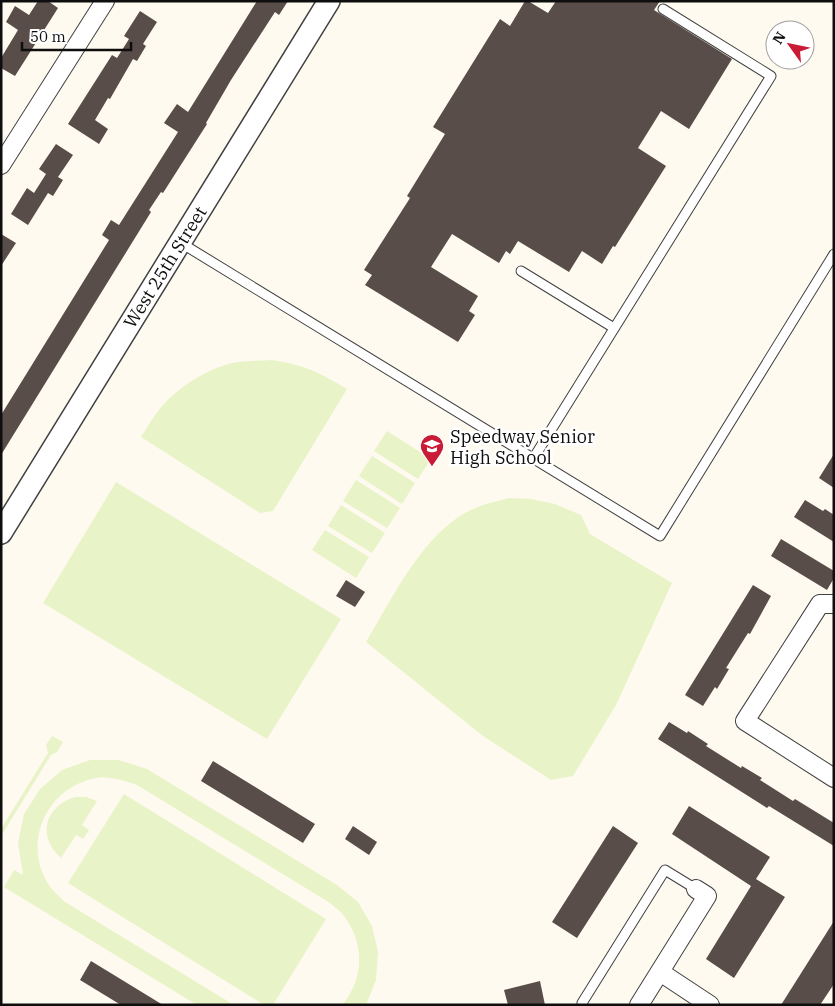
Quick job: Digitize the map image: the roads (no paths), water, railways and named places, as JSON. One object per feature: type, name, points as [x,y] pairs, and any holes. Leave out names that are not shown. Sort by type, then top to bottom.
[{"type":"street","points":[[1,164],[105,1]]},
{"type":"street","name":"West 25th Street","points":[[1,533],[7,511],[180,243],[329,1]]},
{"type":"street","points":[[834,604],[820,604],[745,721],[834,778]]},
{"type":"street","points":[[639,1005],[707,896],[696,889]]},
{"type":"street","points":[[660,972],[710,1005]]},
{"type":"lane","points":[[533,458],[771,76],[663,9]]},
{"type":"lane","points":[[180,243],[660,536],[834,254]]},
{"type":"lane","points":[[522,271],[614,328]]},
{"type":"lane","points":[[582,1005],[665,870],[696,889]]},
{"type":"place","name":"Speedway Senior High School","points":[[432,467]]}]
